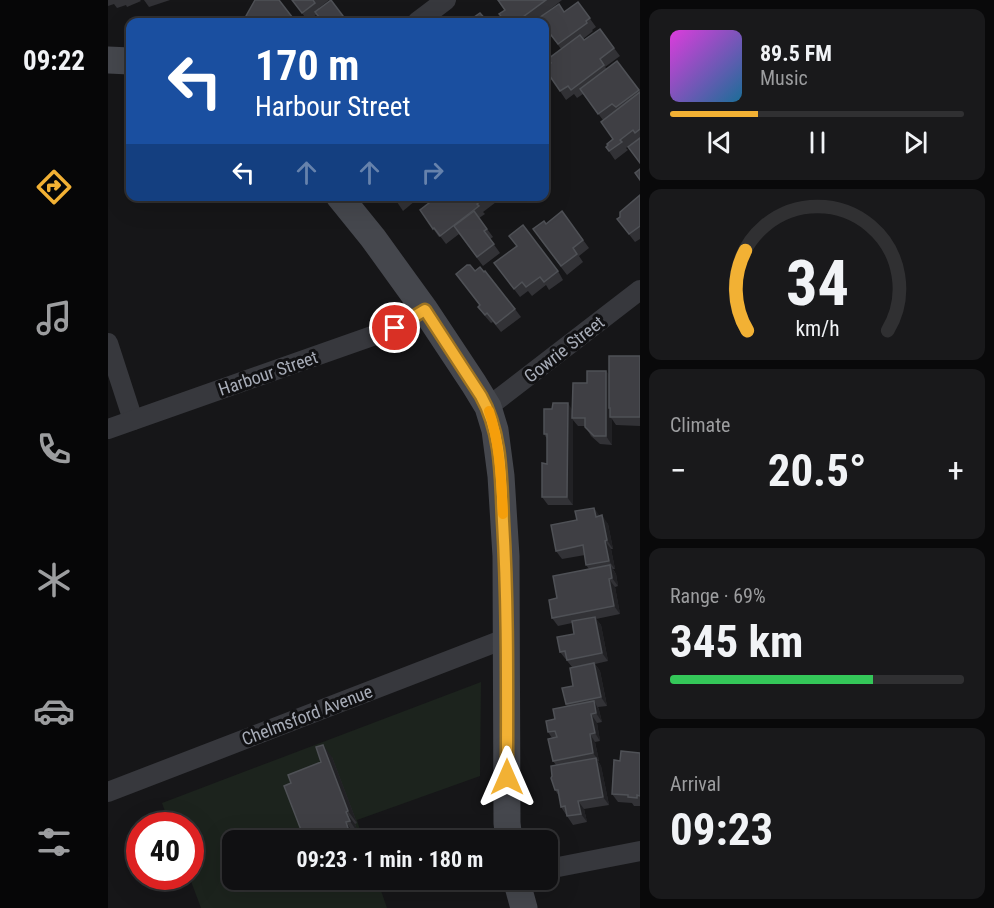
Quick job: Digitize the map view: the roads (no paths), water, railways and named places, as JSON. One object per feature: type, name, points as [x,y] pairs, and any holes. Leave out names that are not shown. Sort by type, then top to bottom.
[{"type":"street","points":[[422,18],[446,0]]},
{"type":"street","points":[[108,60],[126,61]]},
{"type":"street","points":[[343,201],[425,310],[488,407],[495,430],[501,476],[506,556],[508,830]]},
{"type":"street","name":"Gowrie Street","points":[[488,407],[640,290]]},
{"type":"street","name":"Harbour Street","points":[[108,429],[395,328],[425,310]]},
{"type":"street","points":[[108,343],[134,420]]},
{"type":"street","name":"Chelmsford Avenue","points":[[108,792],[507,638]]},
{"type":"street","points":[[558,867],[640,851]]},
{"type":"street","points":[[519,890],[524,908]]}]
